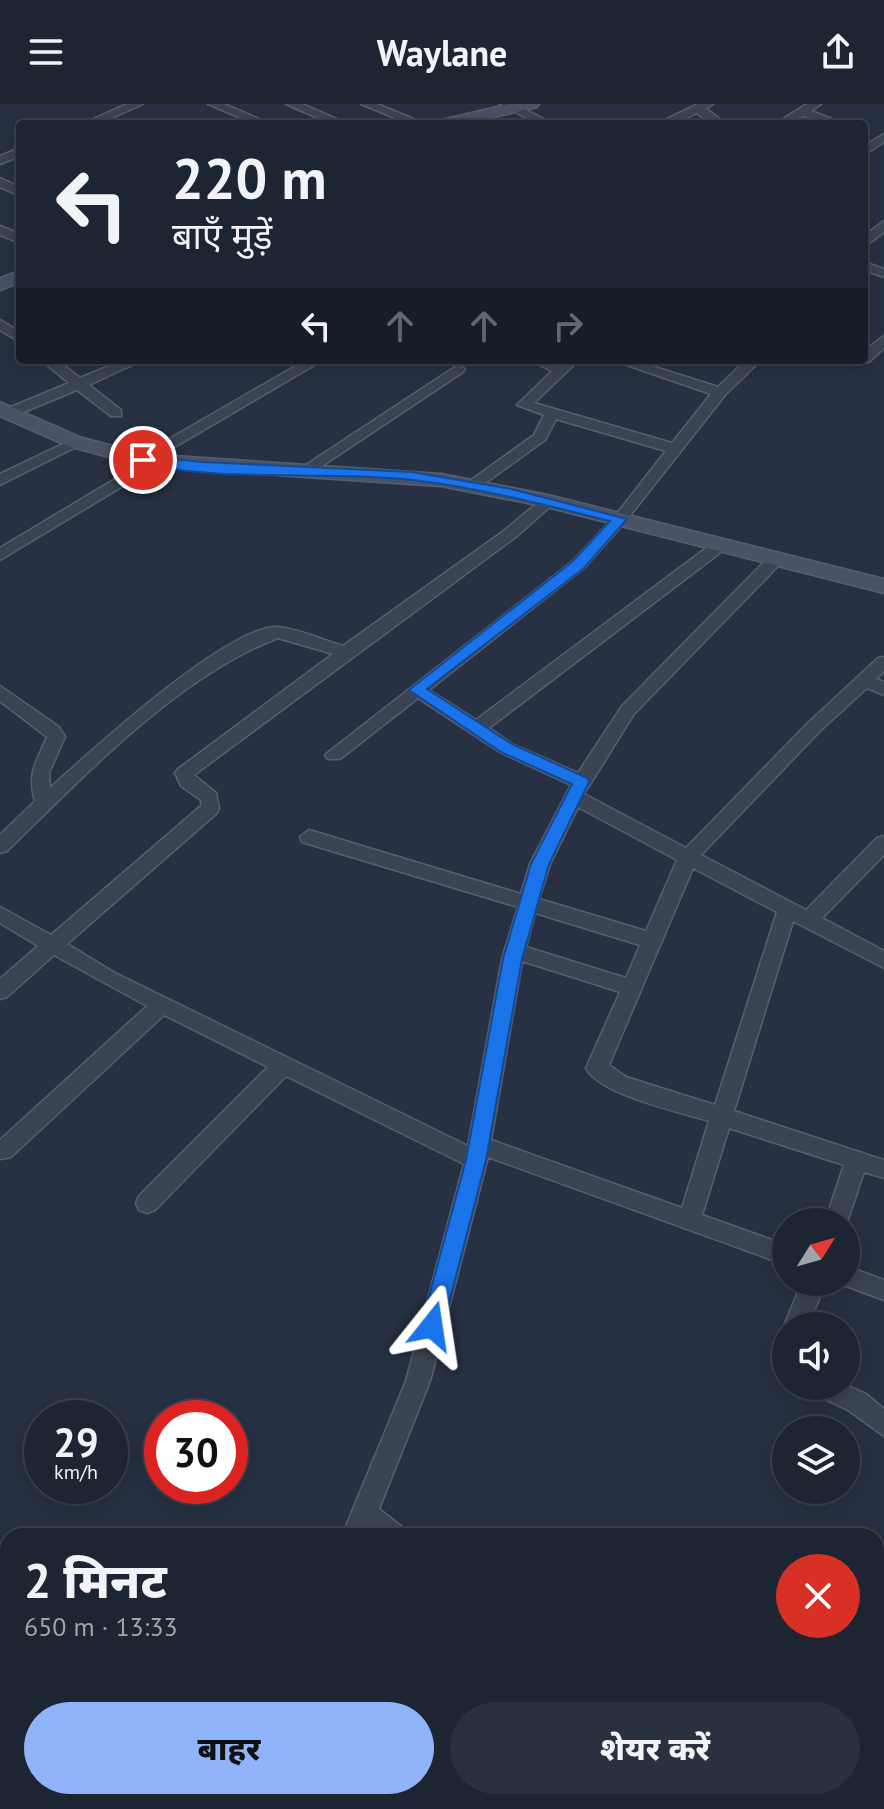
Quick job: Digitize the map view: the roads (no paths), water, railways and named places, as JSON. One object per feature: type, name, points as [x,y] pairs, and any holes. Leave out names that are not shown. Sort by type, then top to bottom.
[{"type":"street","points":[[214,104],[255,120]]},
{"type":"street","points":[[292,104],[332,120]]},
{"type":"street","points":[[367,104],[409,120]]},
{"type":"street","points":[[96,120],[128,105]]},
{"type":"street","points":[[459,120],[517,105],[541,120]]},
{"type":"street","points":[[671,120],[703,106]]},
{"type":"street","points":[[787,120],[807,107],[831,120]]},
{"type":"street","points":[[868,239],[884,225]]},
{"type":"street","points":[[868,355],[884,340]]},
{"type":"street","points":[[53,364],[116,413]]},
{"type":"street","points":[[5,410],[127,364]]},
{"type":"street","points":[[0,555],[309,364]]},
{"type":"street","points":[[632,364],[720,392]]},
{"type":"street","points":[[334,755],[579,564],[620,519],[720,392],[750,364]]},
{"type":"street","points":[[567,365],[524,405],[675,449]]},
{"type":"street","points":[[308,469],[458,369]]},
{"type":"street","points":[[5,410],[75,442],[148,461],[412,476],[472,486],[548,501],[884,586]]},
{"type":"street","points":[[472,486],[540,437],[552,413]]},
{"type":"street","points":[[0,480],[75,442]]},
{"type":"street","points":[[0,991],[210,808],[210,797],[187,782],[184,773],[511,533],[548,501]]},
{"type":"street","points":[[476,729],[719,546]]},
{"type":"street","points":[[359,1524],[418,1381],[478,1152],[515,951],[540,864],[577,789],[628,710],[775,560]]},
{"type":"street","points":[[0,846],[45,803],[189,680],[264,636],[277,632],[297,635],[346,652]]},
{"type":"street","points":[[884,662],[814,727],[688,857],[597,1068],[619,1083],[884,1169]]},
{"type":"street","points":[[865,680],[884,689]]},
{"type":"street","points":[[417,690],[506,748],[688,857],[882,956]]},
{"type":"street","points":[[0,692],[53,731],[56,737],[40,773],[39,783],[45,803]]},
{"type":"street","points":[[309,837],[653,941]]},
{"type":"street","points":[[808,920],[884,843]]},
{"type":"street","points":[[689,1220],[787,910]]},
{"type":"street","points":[[0,914],[162,1005],[478,1152],[772,1250]]},
{"type":"street","points":[[515,951],[633,988]]},
{"type":"street","points":[[3,1151],[162,1005]]},
{"type":"street","points":[[147,1203],[284,1064]]},
{"type":"street","points":[[841,1208],[857,1160]]},
{"type":"street","points":[[860,1281],[884,1290]]},
{"type":"street","points":[[853,1400],[884,1424]]}]
